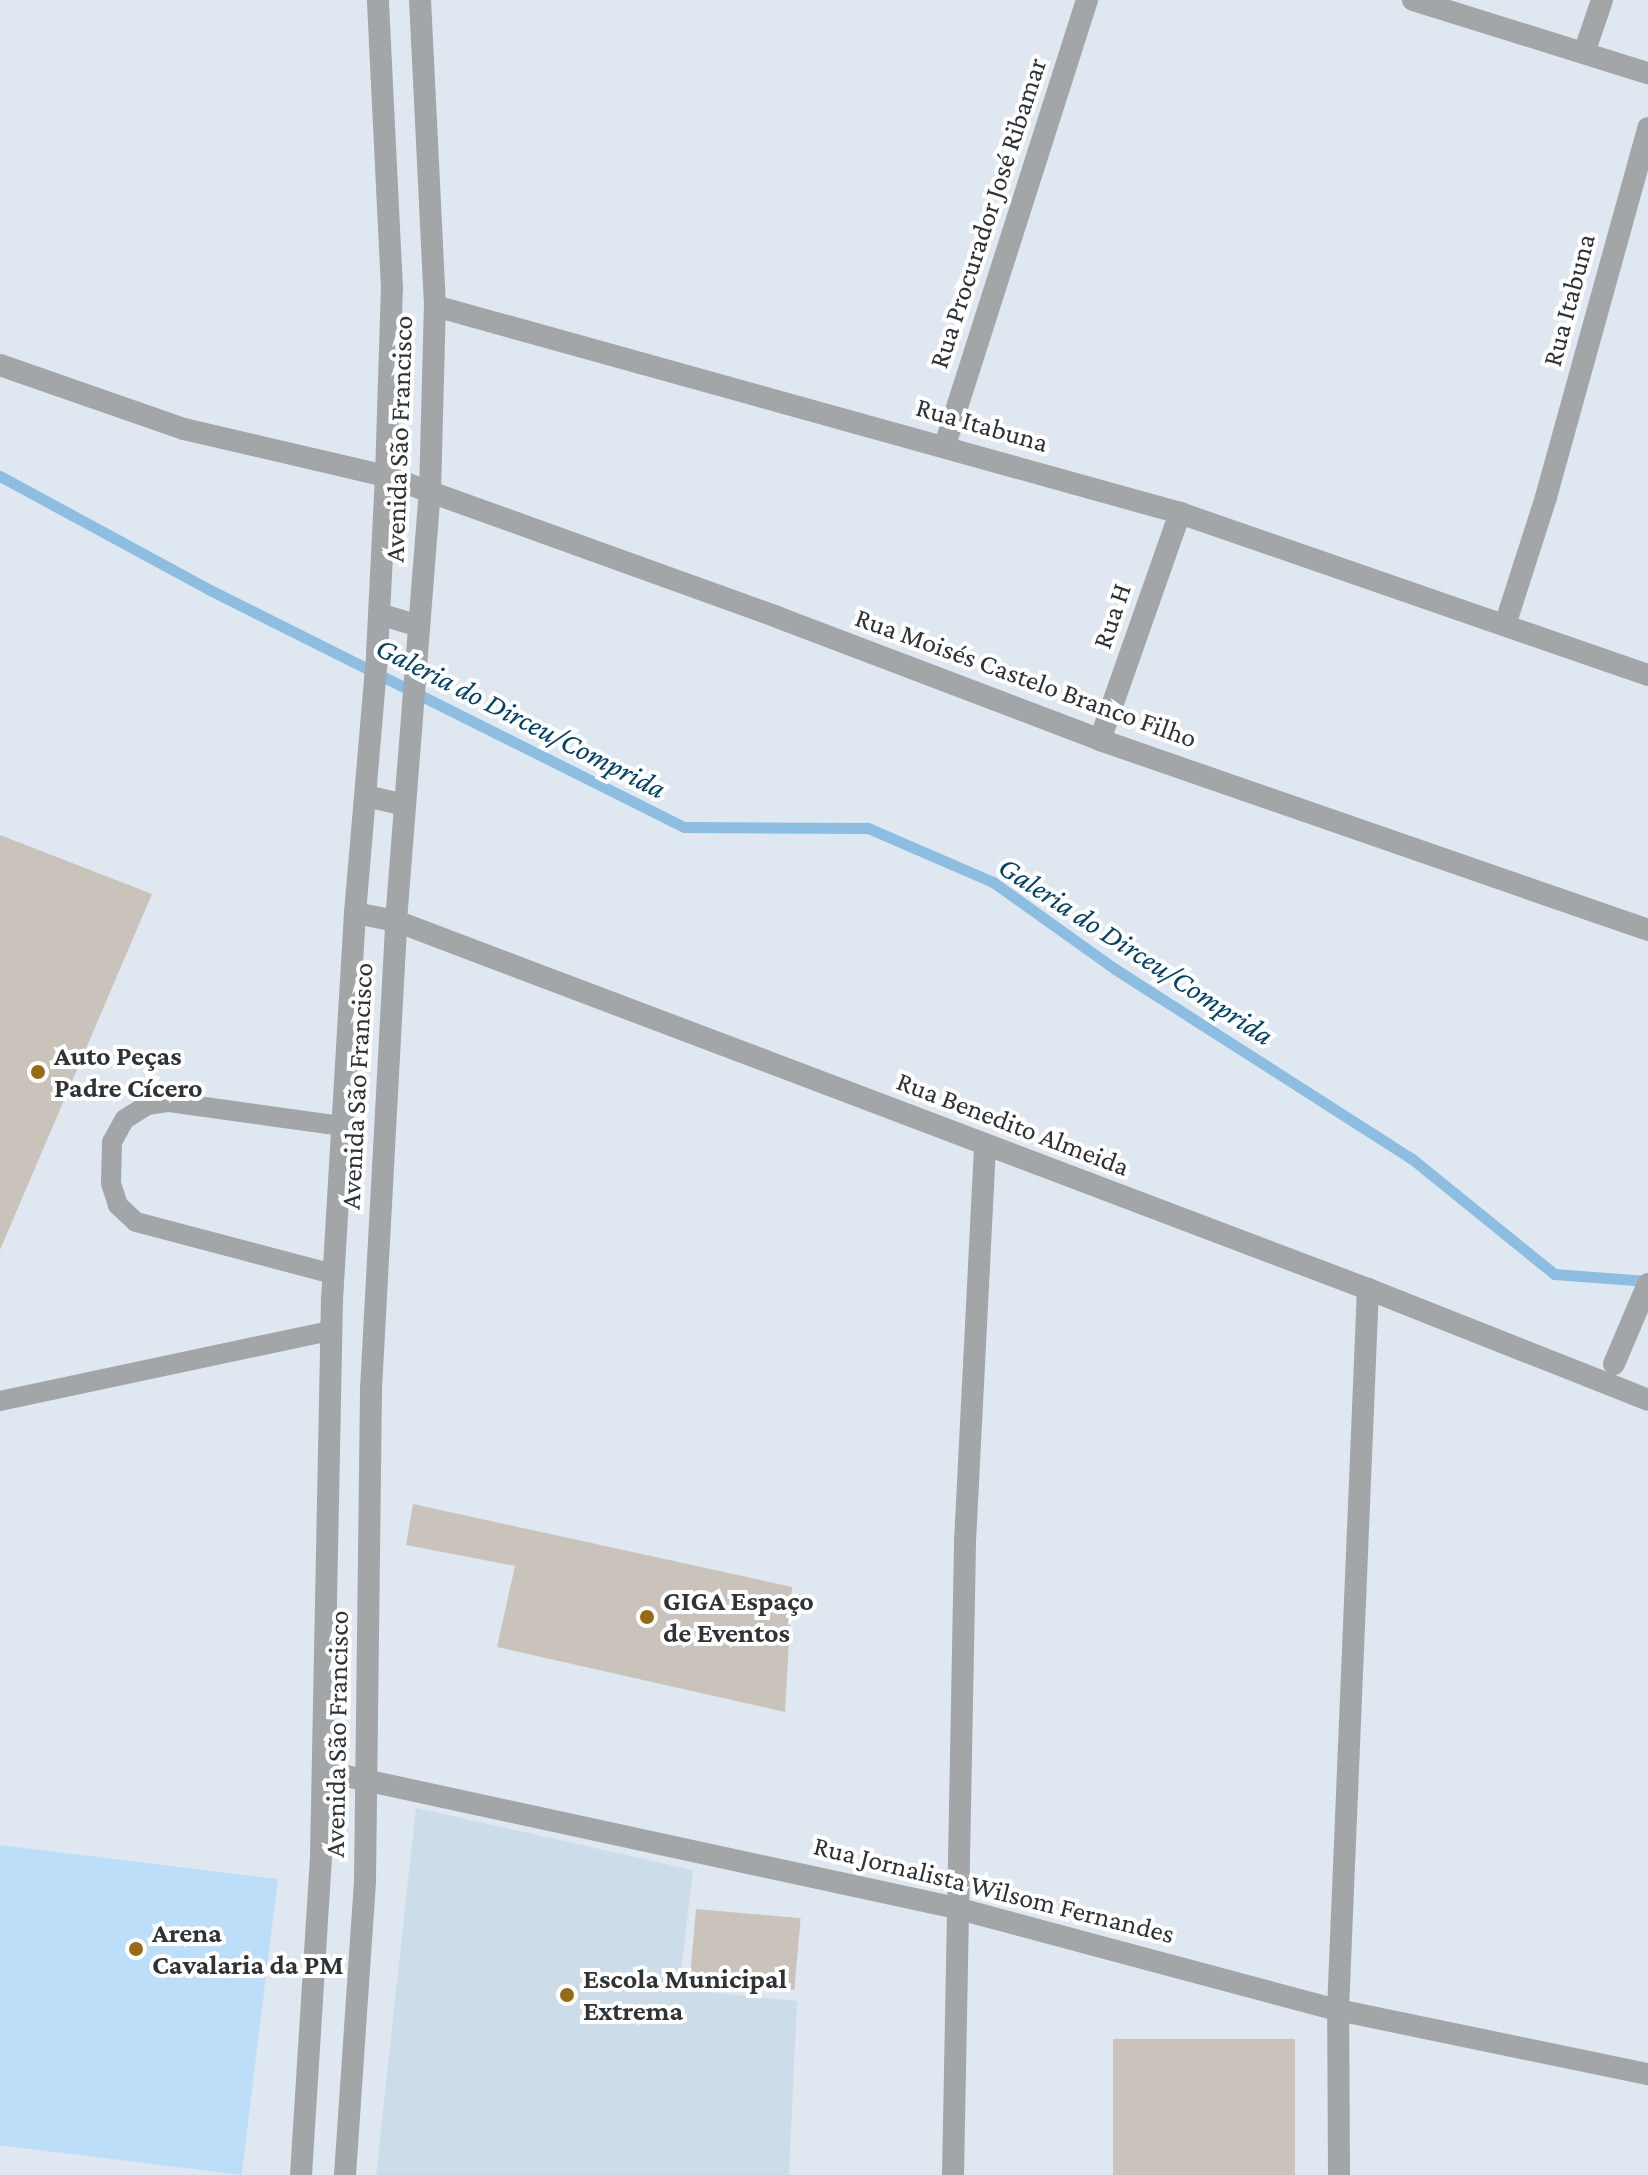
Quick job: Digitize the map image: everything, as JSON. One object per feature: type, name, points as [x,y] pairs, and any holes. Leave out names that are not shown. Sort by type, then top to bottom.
[{"type":"street","name":"Avenida São Francisco","points":[[301,2175],[312,2036],[323,1771],[330,1331],[355,913],[377,654],[386,476],[392,289],[378,0]]},
{"type":"street","name":"Avenida São Francisco","points":[[345,2175],[360,1999],[367,1780],[371,1389],[396,921],[430,493],[435,306],[420,0]]},
{"type":"street","name":"Rua Procurador José Ribamar","points":[[945,445],[1087,0]]},
{"type":"street","points":[[1413,0],[1648,73]]},
{"type":"street","points":[[1584,53],[1602,0]]},
{"type":"street","name":"Rua Itabuna","points":[[1505,625],[1546,497],[1648,128]]},
{"type":"street","name":"Rua Itabuna","points":[[435,306],[945,445],[1180,513],[1648,675]]},
{"type":"street","name":"Rua Moisés Castelo Branco Filho","points":[[0,365],[184,429],[386,476],[777,617],[1100,740],[1648,930]]},
{"type":"street","name":"Rua H","points":[[1100,740],[1180,513]]},
{"type":"street","points":[[379,614],[419,626]]},
{"type":"street","points":[[366,796],[405,805]]},
{"type":"street","name":"Rua Benedito Almeida","points":[[355,913],[396,921],[1368,1289],[1648,1400]]},
{"type":"street","points":[[953,2175],[965,1542],[985,1146]]},
{"type":"street","points":[[1339,2175],[1338,2010],[1368,1289]]},
{"type":"street","points":[[1614,1364],[1645,1291]]},
{"type":"street","name":"Rua Jornalista Wilsom Fernandes","points":[[323,1771],[956,1908],[1338,2010],[1648,2074]]},
{"type":"lane","points":[[333,1274],[136,1222],[118,1205],[112,1142],[125,1119],[147,1105],[169,1102],[342,1126]]},
{"type":"lane","points":[[0,1401],[330,1331]]},
{"type":"shaded area","name":"Escola Municipal Extrema","points":[[416,1808],[693,1870],[679,1989],[797,2001],[789,2175],[376,2175]]},
{"type":"shaded area","name":"Arena Cavalaria da PM","points":[[0,1845],[278,1879],[242,2175],[0,2145]]},
{"type":"building","name":"Auto Peças Padre Cícero","points":[[0,835],[152,894],[0,1250]]},
{"type":"building","name":"GIGA Espaço de Eventos","points":[[413,1504],[792,1587],[785,1712],[497,1647],[515,1566],[406,1545]]},
{"type":"building","points":[[696,1909],[801,1918],[794,1990],[690,1981]]},
{"type":"building","points":[[1113,2039],[1295,2039],[1295,2175],[1113,2175]]},
{"type":"waterway","name":"Galeria do Dirceu/Comprida","points":[[0,476],[210,590],[684,827],[868,828],[993,882],[1115,969],[1411,1158],[1554,1274],[1648,1281]]},
{"type":"place","name":"Auto Peças Padre Cícero","points":[[38,1072]]},
{"type":"place","name":"GIGA Espaço de Eventos","points":[[647,1617]]},
{"type":"place","name":"Arena Cavalaria da PM","points":[[136,1949]]},
{"type":"place","name":"Escola Municipal Extrema","points":[[567,1995]]}]
